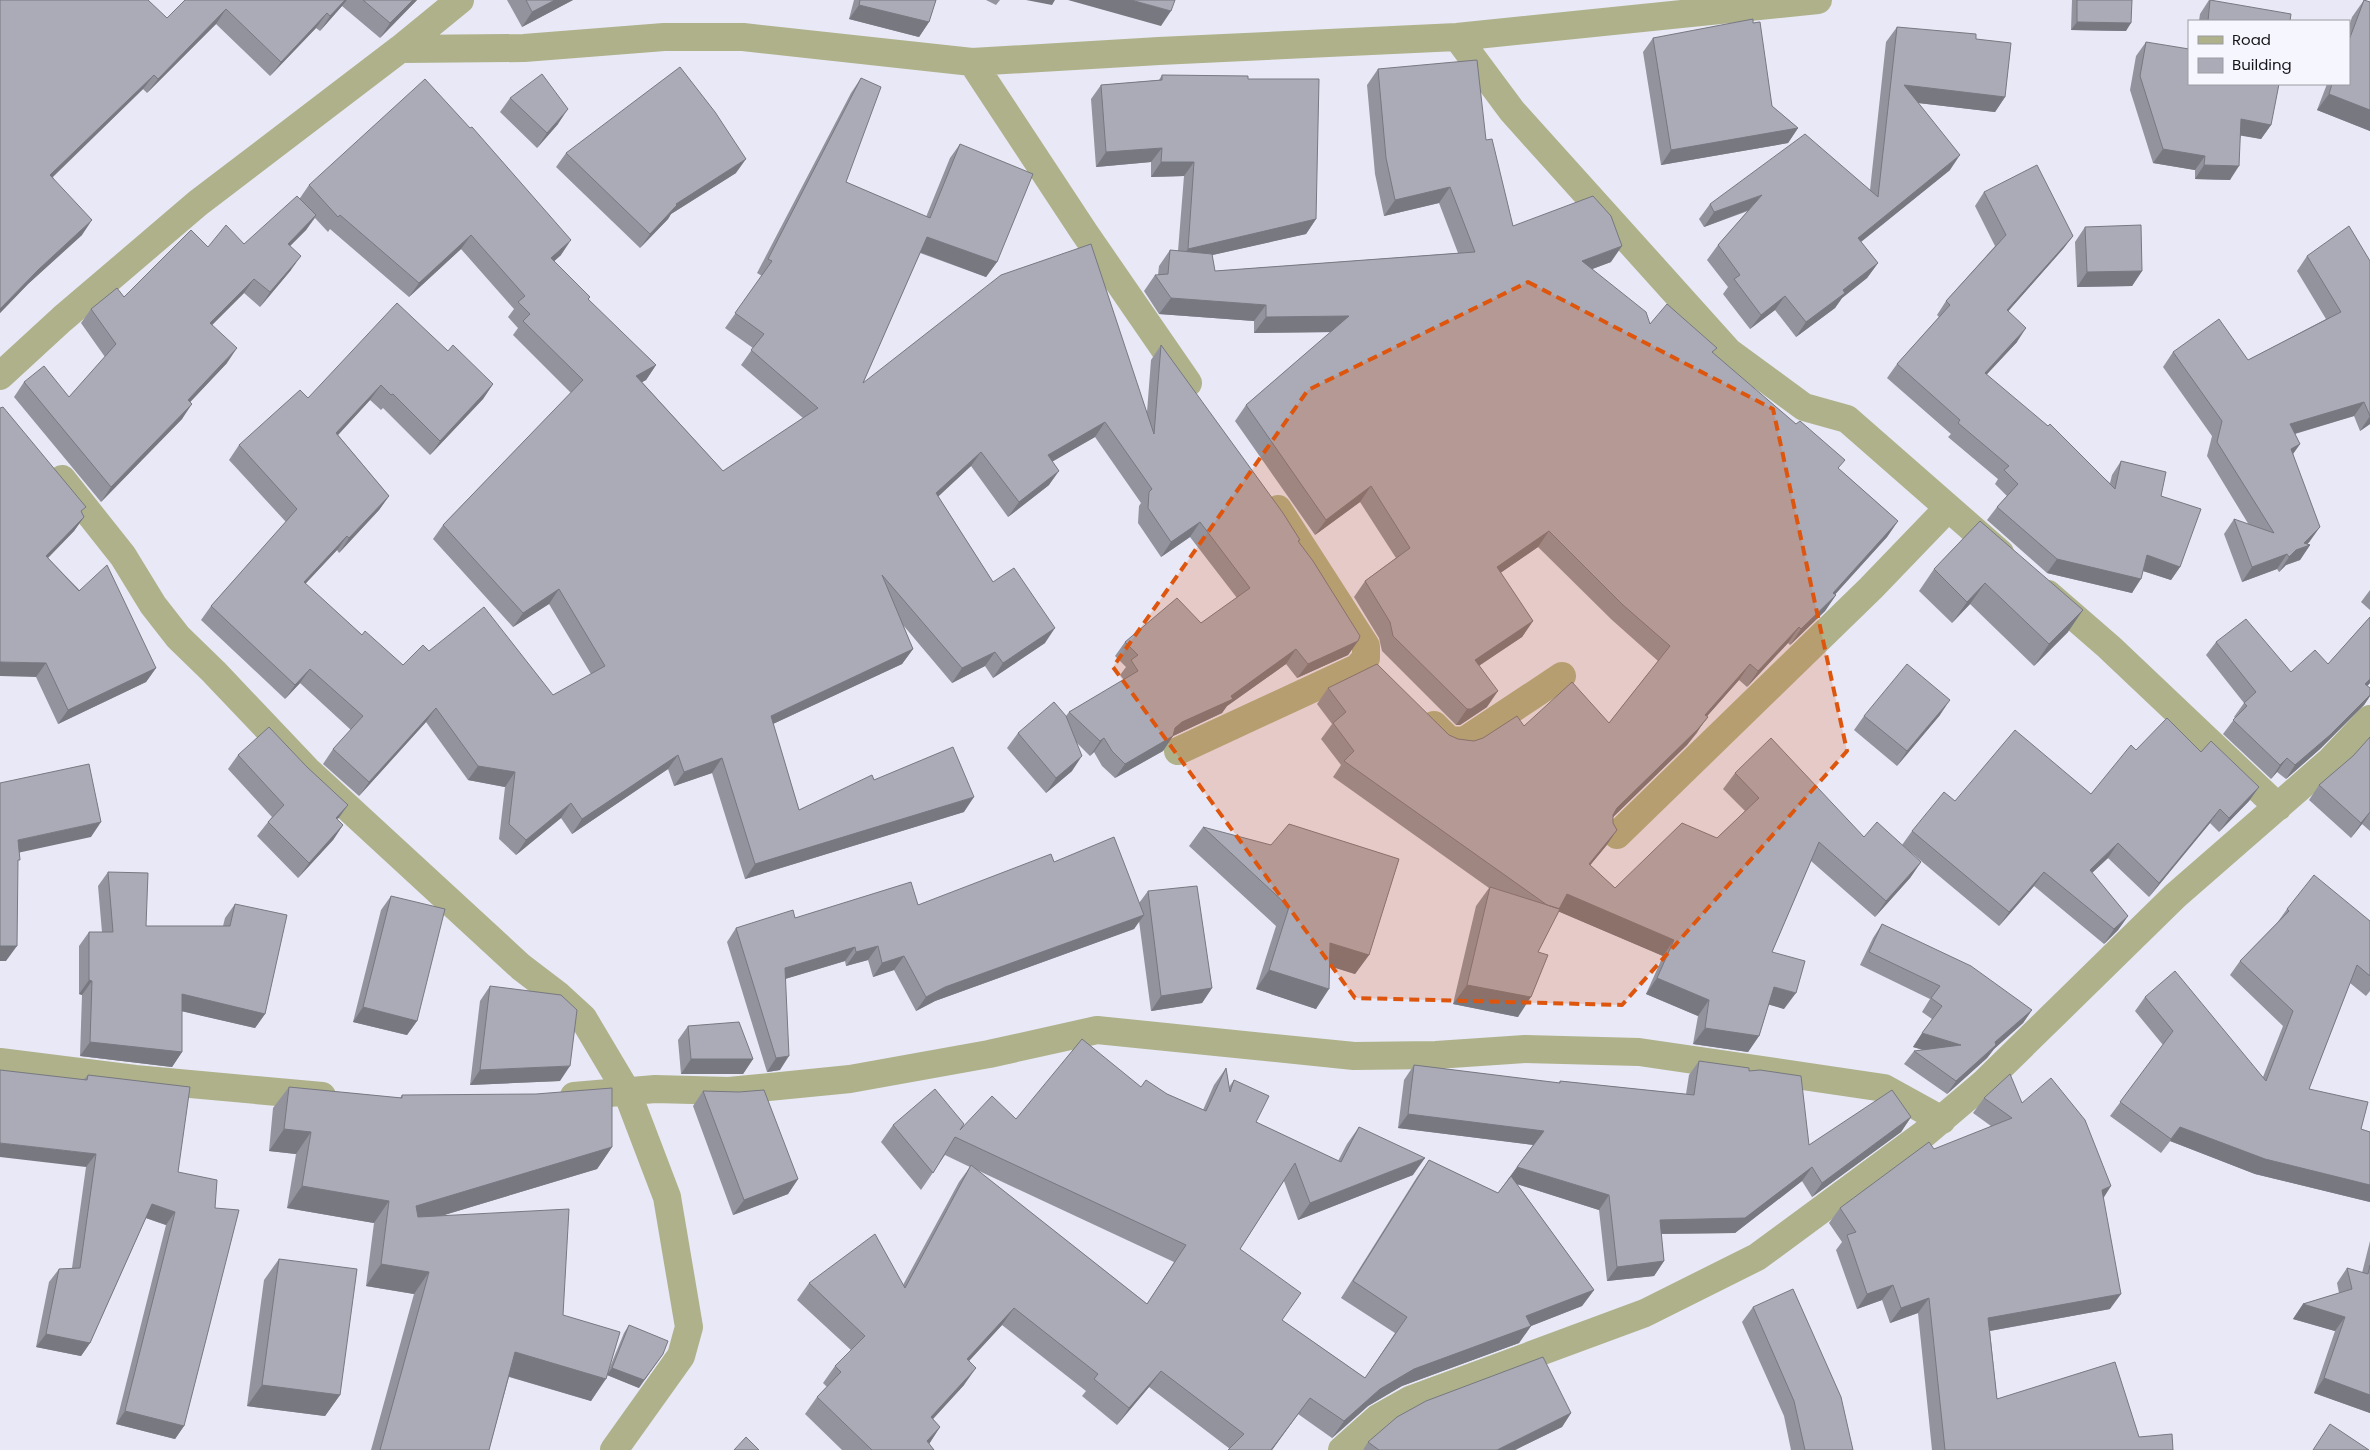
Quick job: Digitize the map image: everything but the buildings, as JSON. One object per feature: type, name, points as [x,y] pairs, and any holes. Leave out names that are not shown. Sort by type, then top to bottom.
[{"type":"street","points":[[0,376],[62,319],[198,204],[400,49],[460,0]]},
{"type":"street","points":[[400,49],[524,48],[664,37],[743,36],[972,62],[1457,38],[1818,0]]},
{"type":"street","points":[[1457,38],[1512,111],[1729,352],[1804,407],[1847,419],[2109,647],[2278,807]]},
{"type":"street","points":[[972,62],[1084,232],[1200,400]]},
{"type":"street","points":[[45,458],[122,556],[153,605],[178,637],[307,770],[520,968],[559,996],[583,1018],[627,1092],[667,1197],[689,1327],[680,1356],[614,1450]]},
{"type":"street","points":[[1178,751],[1358,668],[1366,658],[1366,646],[1343,607],[1263,487]]},
{"type":"street","points":[[1617,835],[1871,588],[1948,508]]},
{"type":"street","points":[[1366,658],[1386,678]]},
{"type":"street","points":[[1414,704],[1449,740],[1464,741],[1562,676]]},
{"type":"street","points":[[1342,1450],[1378,1418],[1410,1400],[1645,1313],[1757,1257],[1942,1120],[1983,1084],[2175,896],[2331,760],[2370,718]]},
{"type":"street","points":[[550,1098],[655,1089],[729,1091],[850,1079],[989,1054],[1097,1030],[1354,1056],[1436,1055],[1525,1049],[1639,1052],[1884,1088],[1942,1120]]},
{"type":"street","points":[[0,1062],[135,1079],[351,1098]]},
{"type":"highlighted area","points":[[1528,282],[1773,409],[1847,751],[1622,1005],[1355,998],[1113,667],[1308,390]]}]
